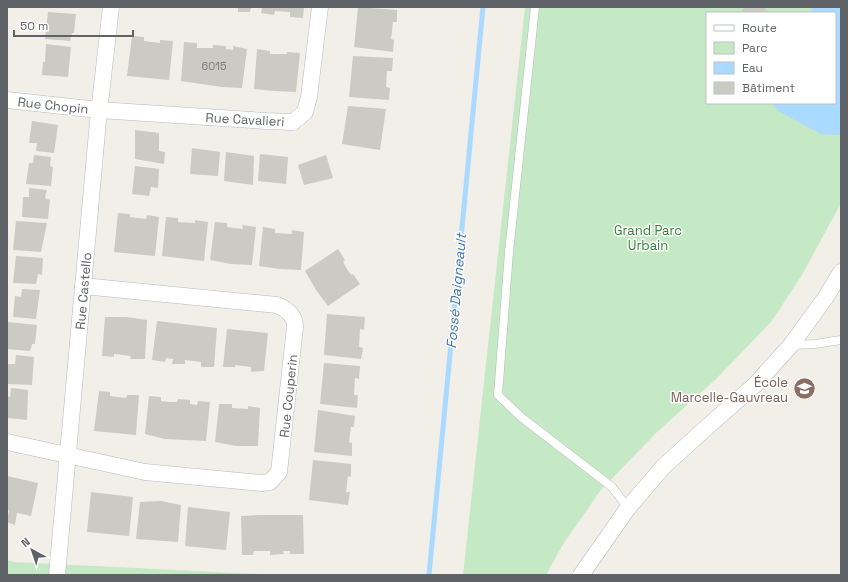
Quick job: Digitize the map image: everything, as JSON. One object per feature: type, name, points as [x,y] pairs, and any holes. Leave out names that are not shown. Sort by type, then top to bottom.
[{"type":"street","name":"Rue Castello","points":[[57,575],[99,110],[111,7]]},
{"type":"street","name":"Rue Cavalieri","points":[[99,110],[293,122],[305,112],[307,105],[320,7]]},
{"type":"street","name":"Rue Chopin","points":[[7,100],[99,110]]},
{"type":"street","points":[[581,575],[628,508],[663,467],[756,384],[791,345],[826,297],[841,272]]},
{"type":"street","name":"Rue Couperin","points":[[68,455],[144,472],[259,483],[270,482],[278,475],[280,468],[295,327],[295,321],[292,314],[286,309],[276,305],[83,286]]},
{"type":"street","points":[[7,442],[68,455]]},
{"type":"lane","points":[[535,7],[509,252],[498,395],[521,417],[612,487],[628,508]]},
{"type":"lane","points":[[791,345],[815,344],[841,340]]},
{"type":"green space","name":"Grand Parc Urbain","points":[[525,7],[841,7],[841,203],[802,275],[771,322],[716,379],[657,432],[600,491],[562,546],[546,575],[463,575]]},
{"type":"green space","points":[[7,560],[14,562],[278,575],[7,575]]},
{"type":"water","points":[[814,7],[841,7],[840,135],[821,134],[778,111],[773,104],[836,104],[836,12],[810,12]]},
{"type":"building","points":[[238,7],[251,7],[250,12],[238,12]]},
{"type":"building","points":[[262,7],[304,7],[303,18],[290,17],[290,12],[275,11],[274,15],[261,13]]},
{"type":"building","points":[[358,7],[397,10],[397,22],[393,22],[391,39],[394,40],[393,52],[354,47]]},
{"type":"building","points":[[745,7],[763,7],[769,12],[741,12]]},
{"type":"building","points":[[48,12],[76,14],[74,33],[72,33],[70,41],[45,39]]},
{"type":"building","points":[[132,36],[144,37],[144,41],[160,43],[160,40],[173,41],[169,80],[127,76]]},
{"type":"building","points":[[184,42],[197,43],[197,48],[213,48],[213,45],[226,46],[226,49],[233,50],[233,46],[247,49],[242,88],[222,87],[181,81]]},
{"type":"building","points":[[46,44],[71,47],[68,77],[42,75],[43,62],[45,62]]},
{"type":"building","points":[[257,49],[270,51],[270,54],[287,54],[287,52],[300,53],[296,92],[254,89]]},
{"type":"building","points":[[353,56],[393,58],[392,71],[387,71],[386,87],[390,88],[389,100],[349,97]]},
{"type":"building","points":[[348,106],[386,109],[380,150],[342,144]]},
{"type":"building","points":[[32,121],[58,125],[54,153],[36,151],[37,143],[29,143]]},
{"type":"building","points":[[135,130],[159,133],[159,151],[165,152],[164,164],[135,159]]},
{"type":"building","points":[[192,148],[220,152],[218,176],[190,174]]},
{"type":"building","points":[[226,152],[254,156],[253,185],[224,181]]},
{"type":"building","points":[[260,154],[288,157],[286,184],[258,181]]},
{"type":"building","points":[[34,155],[51,157],[50,166],[53,167],[51,186],[26,184],[29,163],[33,163]]},
{"type":"building","points":[[326,155],[333,178],[304,185],[298,165]]},
{"type":"building","points":[[135,166],[159,169],[158,188],[151,187],[149,196],[132,194]]},
{"type":"building","points":[[29,188],[47,190],[45,198],[50,200],[48,219],[22,217],[23,197],[29,197]]},
{"type":"building","points":[[118,213],[130,214],[130,217],[146,219],[147,215],[159,217],[155,256],[114,252]]},
{"type":"building","points":[[166,217],[178,218],[178,222],[195,223],[195,220],[208,222],[204,261],[162,256]]},
{"type":"building","points":[[16,221],[47,223],[41,252],[13,250]]},
{"type":"building","points":[[215,222],[227,223],[227,227],[243,229],[242,225],[256,227],[252,265],[231,264],[210,260]]},
{"type":"building","points":[[263,227],[275,229],[275,233],[292,234],[292,230],[304,232],[301,270],[259,266]]},
{"type":"building","points":[[338,249],[345,260],[343,262],[347,269],[351,275],[353,274],[360,284],[328,306],[316,290],[305,271]]},
{"type":"building","points":[[16,256],[43,258],[42,275],[38,274],[36,284],[13,283]]},
{"type":"building","points":[[22,289],[40,290],[36,319],[13,317],[15,296],[21,297]]},
{"type":"building","points":[[327,314],[365,317],[364,330],[360,329],[359,347],[363,348],[361,359],[324,355]]},
{"type":"building","points":[[105,317],[126,317],[147,320],[145,359],[130,359],[131,356],[114,354],[114,357],[102,356]]},
{"type":"building","points":[[157,321],[217,328],[214,367],[201,367],[201,362],[185,360],[185,364],[172,364],[173,359],[166,358],[165,362],[152,360]]},
{"type":"building","points":[[7,322],[37,325],[35,344],[32,344],[30,351],[7,349]]},
{"type":"building","points":[[227,329],[268,333],[264,371],[251,372],[251,367],[235,365],[235,367],[223,367]]},
{"type":"building","points":[[16,355],[34,357],[32,385],[7,384],[7,364],[15,364]]},
{"type":"building","points":[[324,363],[360,366],[359,379],[355,378],[354,395],[358,395],[357,408],[320,404]]},
{"type":"building","points":[[11,388],[28,390],[27,420],[7,418],[7,396],[10,397]]},
{"type":"building","points":[[99,391],[110,392],[110,396],[126,398],[127,395],[139,395],[136,435],[94,431]]},
{"type":"building","points":[[149,396],[161,397],[161,401],[169,402],[177,402],[178,399],[190,400],[190,404],[197,405],[198,401],[210,402],[206,441],[165,439],[145,434]]},
{"type":"building","points":[[219,404],[232,404],[232,408],[248,409],[248,406],[260,408],[258,446],[236,446],[215,442]]},
{"type":"building","points":[[318,410],[355,416],[354,427],[351,427],[349,442],[352,443],[352,456],[314,452]]},
{"type":"building","points":[[313,460],[351,464],[351,477],[348,476],[346,492],[350,492],[348,505],[309,500]]},
{"type":"building","points":[[7,476],[38,483],[31,516],[17,513],[15,525],[7,522],[9,510],[7,510]]},
{"type":"building","points":[[91,492],[133,497],[129,536],[87,532]]},
{"type":"building","points":[[161,501],[181,505],[178,542],[136,539],[140,502]]},
{"type":"building","points":[[188,507],[230,512],[226,550],[185,546]]},
{"type":"building","points":[[303,515],[304,554],[290,554],[290,551],[283,551],[284,554],[270,555],[270,551],[254,551],[253,555],[242,555],[241,516]]},
{"type":"waterway","name":"Fossé Daigneault","points":[[429,575],[483,7]]},
{"type":"place","name":"École Marcelle-Gauvreau","points":[[804,389]]}]
